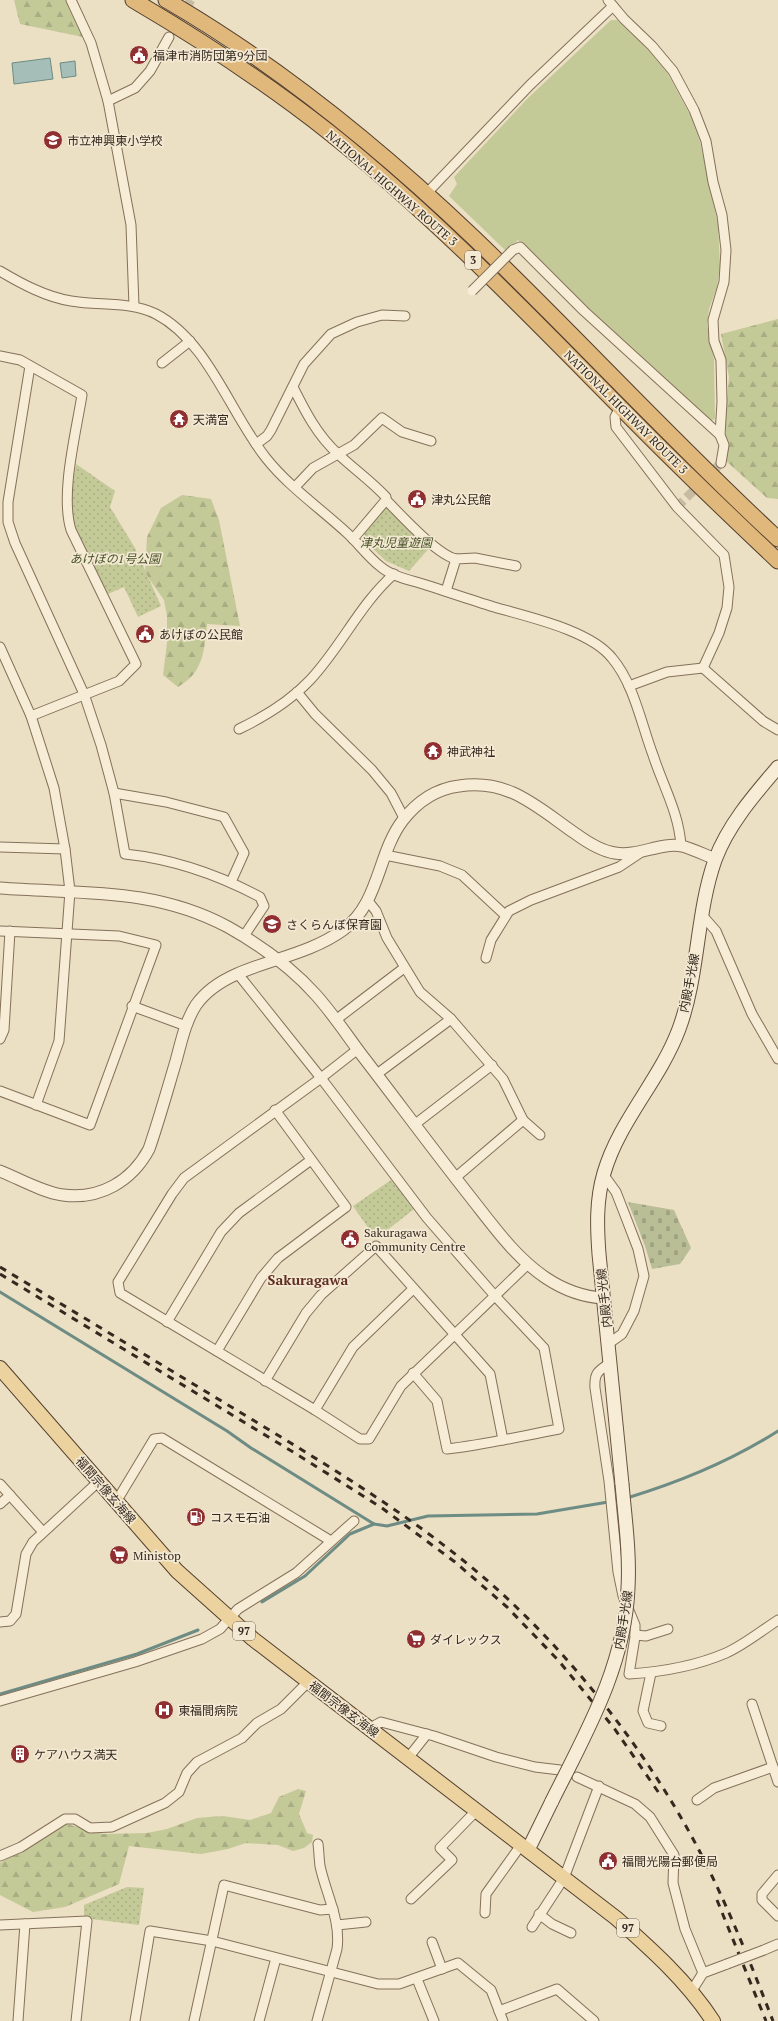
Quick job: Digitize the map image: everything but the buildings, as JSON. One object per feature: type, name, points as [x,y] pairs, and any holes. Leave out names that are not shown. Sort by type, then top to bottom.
[{"type":"highway","name":"NATIONAL HIGHWAY ROUTE 3","points":[[133,0],[168,20],[264,83],[336,138],[411,202],[462,250],[778,561]]},
{"type":"highway","name":"NATIONAL HIGHWAY ROUTE 3","points":[[166,0],[227,38],[307,95],[371,146],[426,194],[483,247],[702,466],[778,539]]},
{"type":"main road","name":"内殿手光線","points":[[525,1847],[552,1801],[607,1688],[621,1638],[626,1612],[628,1565],[622,1484],[597,1219],[603,1174],[621,1132],[661,1069],[680,1028],[686,1006],[702,915],[715,859],[750,799],[776,774]]},
{"type":"main road","name":"福間宗像玄海線","points":[[0,1368],[176,1571],[228,1618],[308,1682],[616,1918],[644,1942],[691,1992],[713,2021]]},
{"type":"street","points":[[71,0],[91,43],[108,101],[131,225],[134,306]]},
{"type":"street","points":[[426,194],[611,3],[652,46],[673,71],[694,110],[706,141],[713,182],[722,215],[726,250],[724,282],[713,320],[714,341],[721,360],[722,402],[720,435],[724,445],[721,464]]},
{"type":"street","points":[[108,101],[135,88],[150,71],[169,37]]},
{"type":"street","points":[[472,291],[513,250],[520,247],[584,311],[720,435]]},
{"type":"street","points":[[0,271],[45,294],[68,300],[100,305],[134,306],[161,318],[178,329],[190,341],[266,459],[353,539],[379,566],[394,574],[580,635],[599,645],[611,656],[622,670],[629,686],[680,825],[681,846]]},
{"type":"street","points":[[256,444],[267,436],[271,430],[304,364],[332,334],[357,322],[382,315],[405,316]]},
{"type":"street","points":[[162,363],[190,341]]},
{"type":"street","points":[[0,356],[20,360],[82,395],[67,494],[67,516],[71,530],[136,664],[119,681],[31,716]]},
{"type":"street","points":[[30,366],[8,502],[8,522],[15,543],[84,694],[101,745],[114,793],[125,854],[147,856],[182,864],[231,882],[260,897],[264,906],[244,936]]},
{"type":"street","points":[[293,387],[310,422],[337,453],[371,481],[386,497],[386,500],[432,545],[450,558],[475,558],[516,566]]},
{"type":"street","points":[[620,407],[615,417],[616,427],[677,508],[724,555],[729,587],[727,608],[719,633],[703,668]]},
{"type":"street","points":[[295,487],[313,468],[337,453],[354,445],[382,418],[402,432],[431,441]]},
{"type":"street","points":[[353,539],[386,500]]},
{"type":"street","points":[[446,591],[456,559]]},
{"type":"street","points":[[240,729],[258,720],[297,692],[310,680],[381,586],[394,574]]},
{"type":"street","points":[[0,647],[31,716],[54,788],[66,849],[70,891],[59,1040],[36,1105]]},
{"type":"street","points":[[629,686],[667,672],[703,668],[763,721],[778,730]]},
{"type":"street","points":[[297,692],[315,714],[372,770],[386,788],[404,818]]},
{"type":"street","points":[[0,1171],[62,1195],[76,1196],[92,1194],[109,1189],[132,1173],[142,1161],[149,1149],[186,1026],[196,1006],[220,983],[238,974],[278,960],[329,938],[344,929],[356,918],[368,900],[397,828],[404,818],[418,804],[439,791],[476,783],[499,787],[521,795],[591,844],[614,853],[640,853]]},
{"type":"street","points":[[114,793],[166,802],[224,817],[244,853],[231,882]]},
{"type":"street","points":[[0,845],[66,849]]},
{"type":"street","points":[[486,958],[491,940],[505,914],[508,911],[531,900],[619,867],[640,853],[652,849],[681,846],[715,859]]},
{"type":"street","points":[[385,855],[440,866],[462,875],[505,914]]},
{"type":"street","points":[[0,888],[136,896],[170,904],[204,916],[244,936],[301,978],[336,1019],[414,1125],[506,1242],[528,1264],[546,1278],[567,1290],[589,1297],[604,1298]]},
{"type":"street","points":[[368,900],[376,912],[387,938],[420,992],[451,1019],[492,1065],[503,1079],[523,1120],[540,1135]]},
{"type":"street","points":[[702,915],[716,931],[752,1014],[778,1059]]},
{"type":"street","points":[[0,931],[119,936],[156,944],[132,1006],[90,1125],[0,1091]]},
{"type":"street","points":[[0,1039],[4,1030],[10,931]]},
{"type":"street","points":[[336,1019],[404,968]]},
{"type":"street","points":[[238,974],[322,1078],[427,1218],[495,1296],[544,1348],[559,1429],[483,1445],[447,1449],[437,1401],[413,1373]]},
{"type":"street","points":[[132,1006],[186,1026]]},
{"type":"street","points":[[377,1074],[451,1019]]},
{"type":"street","points":[[358,1049],[322,1078],[184,1178],[172,1194],[118,1282],[120,1293],[315,1410],[360,1439],[369,1439],[401,1386],[528,1264]]},
{"type":"street","points":[[414,1125],[492,1065]]},
{"type":"street","points":[[217,1351],[261,1278],[278,1258],[346,1207],[276,1110]]},
{"type":"street","points":[[455,1178],[523,1120]]},
{"type":"street","points":[[167,1322],[221,1232],[239,1213],[311,1160]]},
{"type":"street","points":[[603,1174],[616,1192],[638,1249],[644,1276],[634,1311],[622,1334],[608,1344]]},
{"type":"street","points":[[265,1381],[306,1313],[321,1295],[376,1246],[490,1374],[503,1440]]},
{"type":"street","points":[[315,1410],[353,1346],[413,1289]]},
{"type":"street","points":[[610,1364],[600,1370],[594,1378],[609,1481],[618,1572],[623,1596],[635,1625],[635,1635],[629,1674],[651,1672],[706,1660],[726,1653],[778,1620]]},
{"type":"street","points":[[116,1502],[154,1439],[162,1438],[331,1541]]},
{"type":"street","points":[[0,1622],[10,1621],[16,1614],[26,1554],[33,1542],[98,1482]]},
{"type":"street","points":[[0,1484],[43,1532]]},
{"type":"street","points":[[0,1504],[10,1495]]},
{"type":"street","points":[[0,1701],[135,1662],[202,1639],[220,1629],[228,1618],[238,1609],[296,1573],[354,1521]]},
{"type":"street","points":[[635,1635],[646,1636],[668,1628]]},
{"type":"street","points":[[651,1672],[643,1711],[644,1717],[648,1723],[661,1726]]},
{"type":"street","points":[[0,1856],[21,1847],[65,1819],[75,1819],[90,1828],[112,1827],[165,1802],[179,1792],[187,1773],[197,1762],[242,1738],[257,1723],[281,1709],[308,1682]]},
{"type":"street","points":[[752,1704],[778,1782]]},
{"type":"street","points":[[370,1728],[380,1722],[427,1734],[496,1757],[535,1767],[560,1770]]},
{"type":"street","points":[[408,1758],[427,1734]]},
{"type":"street","points":[[697,1800],[714,1788],[773,1767]]},
{"type":"street","points":[[577,1778],[599,1786],[635,1804],[650,1817],[674,1855],[673,1884],[684,1929],[703,1973]]},
{"type":"street","points":[[532,1927],[539,1914],[564,1878],[599,1786]]},
{"type":"street","points":[[411,1899],[452,1860],[440,1848],[477,1810]]},
{"type":"street","points":[[316,2021],[337,1949],[338,1925],[320,1865],[318,1844]]},
{"type":"street","points":[[485,1913],[486,1894],[525,1847]]},
{"type":"street","points":[[778,1875],[762,1894],[762,1900],[778,1916]]},
{"type":"street","points":[[194,2021],[224,1885],[320,1910],[333,1909]]},
{"type":"street","points":[[539,1914],[552,1924],[571,1933]]},
{"type":"street","points":[[0,1925],[87,1920],[76,2021]]},
{"type":"street","points":[[338,1925],[366,1922]]},
{"type":"street","points":[[18,2021],[25,1924]]},
{"type":"street","points":[[135,2021],[150,1931],[212,1941],[378,1984],[399,1984],[417,1979],[458,1963],[491,1990],[504,2021]]},
{"type":"street","points":[[432,1942],[442,1969]]},
{"type":"street","points":[[691,1992],[703,1973],[778,1944]]},
{"type":"street","points":[[259,2021],[276,1958]]},
{"type":"street","points":[[417,1979],[434,2021]]},
{"type":"street","points":[[500,2010],[557,1989],[594,2021]]},
{"type":"green space","points":[[14,0],[66,0],[83,37],[20,24]]},
{"type":"green space","points":[[611,20],[617,20],[650,52],[668,74],[690,115],[700,142],[718,224],[720,266],[717,287],[709,309],[707,325],[714,360],[715,419],[710,421],[588,310],[518,240],[506,251],[449,196],[457,184],[454,177],[528,98]]},
{"type":"green space","points":[[778,319],[778,499],[767,498],[725,460],[726,409],[729,377],[721,334]]},
{"type":"green space","name":"あけぼの1号公園","points":[[76,464],[115,491],[110,507],[135,548],[161,606],[138,617],[124,587],[108,594],[83,548],[75,529],[71,498]]},
{"type":"green space","points":[[182,495],[211,499],[219,520],[240,626],[207,624],[205,643],[198,668],[187,681],[178,687],[163,675],[167,643],[167,616],[164,600],[145,573],[147,537],[161,508]]},
{"type":"green space","name":"津丸児童遊園","points":[[387,504],[431,546],[409,571],[386,561],[363,539],[364,533]]},
{"type":"green space","points":[[391,1180],[414,1209],[376,1239],[353,1206]]},
{"type":"green space","points":[[628,1202],[674,1210],[691,1248],[680,1264],[652,1269]]},
{"type":"green space","points":[[298,1789],[306,1791],[299,1814],[307,1833],[313,1835],[312,1842],[304,1848],[293,1851],[278,1845],[246,1843],[228,1849],[201,1854],[129,1846],[119,1884],[65,1907],[33,1912],[0,1895],[0,1863],[63,1823],[103,1834],[147,1833],[167,1829],[197,1818],[223,1816],[250,1820],[271,1813],[279,1797]]},
{"type":"green space","points":[[127,1887],[144,1888],[139,1925],[84,1918],[84,1905]]},
{"type":"water","points":[[50,58],[53,79],[14,84],[12,63]]},
{"type":"water","points":[[75,61],[76,76],[62,78],[60,63]]},
{"type":"waterway","points":[[0,1292],[227,1431],[251,1448],[374,1524]]},
{"type":"waterway","points":[[627,1498],[705,1470],[742,1452],[778,1431]]},
{"type":"waterway","points":[[262,1602],[305,1576],[350,1534],[374,1524],[387,1526],[428,1516],[537,1514],[620,1500]]},
{"type":"waterway","points":[[0,1694],[137,1654],[198,1630]]},
{"type":"tunnel","points":[[174,29],[191,0]]},
{"type":"tunnel","points":[[677,507],[721,463]]},
{"type":"railway","points":[[0,1267],[283,1438],[385,1503],[451,1551],[512,1603],[588,1684],[633,1743],[674,1806],[704,1859],[745,1951],[773,2021]]},
{"type":"railway","points":[[0,1274],[298,1455],[382,1508],[455,1562],[507,1607],[558,1660],[614,1728],[661,1796]]},
{"type":"railway","points":[[717,1900],[766,2021]]},
{"type":"place","name":"福津市消防団第9分団","points":[[139,55]]},
{"type":"place","name":"市立神興東小学校","points":[[53,140]]},
{"type":"place","name":"天満宮","points":[[179,419]]},
{"type":"place","name":"津丸公民館","points":[[417,499]]},
{"type":"place","name":"あけぼの公民館","points":[[145,634]]},
{"type":"place","name":"神武神社","points":[[433,751]]},
{"type":"place","name":"さくらんぼ保育園","points":[[272,924]]},
{"type":"place","name":"Sakuragawa Community Centre","points":[[350,1239]]},
{"type":"place","name":"コスモ石油","points":[[196,1517]]},
{"type":"place","name":"Ministop","points":[[119,1555]]},
{"type":"place","name":"ダイレックス","points":[[416,1639]]},
{"type":"place","name":"東福間病院","points":[[164,1710]]},
{"type":"place","name":"ケアハウス満天","points":[[20,1754]]},
{"type":"place","name":"福間光陽台郵便局","points":[[608,1861]]},
{"type":"district","name":"Sakuragawa","points":[[308,1279]]}]
